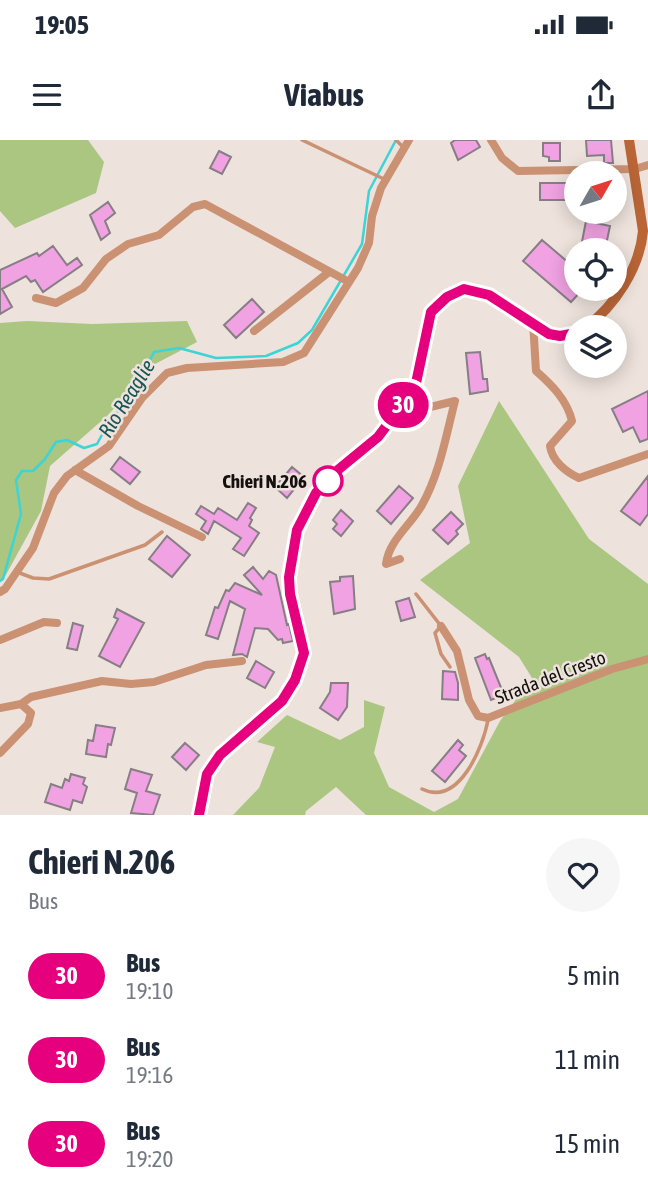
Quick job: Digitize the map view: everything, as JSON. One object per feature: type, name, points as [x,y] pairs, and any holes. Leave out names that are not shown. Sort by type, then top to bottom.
[{"type":"main road","points":[[602,315],[618,294],[642,246],[643,231],[629,140]]},
{"type":"main road","points":[[199,815],[207,774],[220,755],[282,701],[301,666],[304,653],[290,594],[289,577],[297,530],[316,493],[339,469],[378,437],[415,388],[431,312],[447,297],[464,289],[489,295],[549,334],[564,335]]},
{"type":"street","points":[[491,140],[502,158],[518,171],[635,169],[648,165]]},
{"type":"street","points":[[0,592],[5,589],[33,548],[54,493],[75,470],[109,446],[142,398],[167,373],[187,368],[283,362],[304,353],[349,282],[369,243],[372,216],[383,179],[402,143]]},
{"type":"street","points":[[36,298],[56,303],[83,288],[106,260],[128,244],[159,235],[193,207],[205,204],[349,282]]},
{"type":"street","points":[[254,331],[332,273]]},
{"type":"street","points":[[533,322],[536,371],[559,394],[572,421],[550,446],[560,465],[569,474],[579,478],[648,454]]},
{"type":"street","points":[[400,411],[418,410],[455,401],[434,480],[422,506],[387,551],[386,564],[400,559]]},
{"type":"street","points":[[75,470],[138,506],[202,537]]},
{"type":"street","points":[[0,640],[44,622],[57,623]]},
{"type":"street","name":"Strada del Cresto","points":[[441,626],[457,651],[474,710],[478,716],[488,718],[612,670],[648,660]]},
{"type":"street","points":[[0,708],[21,704],[31,697],[102,681],[131,684],[154,682],[206,664],[242,661]]},
{"type":"street","points":[[0,753],[28,724],[31,713],[21,704]]},
{"type":"lane","points":[[302,140],[383,179]]},
{"type":"lane","points":[[17,572],[33,578],[49,579],[145,545],[162,532]]},
{"type":"lane","points":[[416,594],[441,626],[435,633],[441,654],[450,667]]},
{"type":"lane","points":[[422,789],[430,793],[444,793],[460,781],[479,749],[488,718]]},
{"type":"green space","points":[[0,140],[88,140],[104,162],[96,193],[15,228],[0,211]]},
{"type":"green space","points":[[27,321],[92,324],[187,321],[197,342],[155,364],[107,416],[50,466],[41,511],[0,581],[0,323]]},
{"type":"green space","points":[[499,401],[589,539],[648,584],[648,815],[366,815],[336,787],[306,811],[305,815],[233,815],[259,788],[275,747],[257,742],[287,715],[340,740],[364,727],[364,700],[385,707],[374,753],[389,787],[434,812],[458,799],[500,721],[532,678],[519,657],[420,580],[470,543],[458,486]]},
{"type":"building","points":[[455,140],[476,140],[480,147],[458,160],[451,143]]},
{"type":"building","points":[[586,140],[611,140],[613,161],[604,161],[604,155],[587,156]]},
{"type":"building","points":[[543,143],[560,143],[560,161],[549,161],[549,157],[543,156]]},
{"type":"building","points":[[219,151],[231,157],[222,174],[210,168]]},
{"type":"building","points":[[540,183],[564,183],[564,200],[540,200]]},
{"type":"building","points":[[108,202],[115,213],[105,221],[110,233],[101,240],[90,215]]},
{"type":"building","points":[[585,224],[610,226],[608,238],[583,238]]},
{"type":"building","points":[[542,240],[564,259],[564,296],[523,261]]},
{"type":"building","points":[[53,246],[67,265],[77,258],[82,265],[43,292],[35,280],[31,282],[26,276],[2,289],[12,307],[0,314],[0,270],[37,253],[39,256]]},
{"type":"building","points":[[252,299],[264,312],[236,338],[224,325]]},
{"type":"building","points":[[480,352],[483,379],[487,379],[488,391],[470,394],[466,353]]},
{"type":"building","points":[[648,391],[648,439],[640,442],[633,427],[623,432],[612,409]]},
{"type":"building","points":[[120,457],[140,472],[130,484],[111,469]]},
{"type":"building","points":[[292,467],[304,477],[287,498],[275,487]]},
{"type":"building","points":[[648,476],[648,514],[640,525],[621,511]]},
{"type":"building","points":[[399,486],[413,498],[391,524],[377,511]]},
{"type":"building","points":[[248,503],[256,508],[249,526],[259,533],[244,556],[233,549],[241,538],[214,521],[208,534],[201,529],[206,521],[196,514],[201,506],[214,514],[218,508],[237,520]]},
{"type":"building","points":[[341,510],[353,521],[341,536],[333,529],[337,524],[333,520]]},
{"type":"building","points":[[451,512],[463,524],[448,544],[433,530]]},
{"type":"building","points":[[167,536],[190,555],[172,577],[149,559]]},
{"type":"building","points":[[253,567],[263,579],[269,571],[276,575],[293,641],[283,643],[282,639],[278,640],[268,629],[255,628],[247,657],[242,654],[233,655],[245,609],[230,601],[218,639],[206,635],[215,607],[218,608],[226,590],[229,591],[235,583],[262,595],[244,575]]},
{"type":"building","points":[[353,576],[355,609],[334,614],[330,582],[340,581],[340,577]]},
{"type":"building","points":[[409,598],[415,617],[401,621],[396,602]]},
{"type":"building","points":[[117,609],[144,623],[120,667],[99,656],[118,619],[114,617]]},
{"type":"building","points":[[73,623],[83,626],[77,650],[67,648]]},
{"type":"building","points":[[485,654],[502,690],[499,691],[501,696],[491,700],[475,658]]},
{"type":"building","points":[[256,661],[274,672],[265,688],[247,678]]},
{"type":"building","points":[[443,671],[455,672],[458,700],[442,699]]},
{"type":"building","points":[[331,683],[348,683],[347,707],[338,720],[320,708],[330,692]]},
{"type":"building","points":[[96,725],[115,728],[106,757],[86,754],[88,740],[93,741]]},
{"type":"building","points":[[458,740],[463,745],[459,750],[466,756],[445,782],[432,771]]},
{"type":"building","points":[[185,743],[199,755],[186,770],[172,757]]},
{"type":"building","points":[[131,769],[152,775],[146,791],[160,795],[153,815],[131,813],[137,793],[125,789]]},
{"type":"building","points":[[71,774],[85,778],[83,784],[87,787],[82,803],[73,800],[70,810],[45,802],[51,784],[62,788],[65,779],[69,781]]},
{"type":"waterway","name":"Rio Reaglie","points":[[0,581],[3,579],[21,514],[16,480],[22,471],[33,471],[56,442],[67,440],[84,448],[97,444],[110,420],[132,397],[154,352],[179,348],[216,358],[266,356],[298,343],[312,330],[362,244],[369,191],[396,140]]},
{"type":"bus line","name":"30","points":[[199,815],[207,774],[220,755],[282,701],[295,680],[304,653],[290,594],[289,577],[297,530],[316,493],[339,469],[378,437],[415,388],[431,312],[447,297],[464,289],[489,295],[549,334],[564,336]]},
{"type":"place","name":"Chieri N.206","points":[[328,481]]}]
